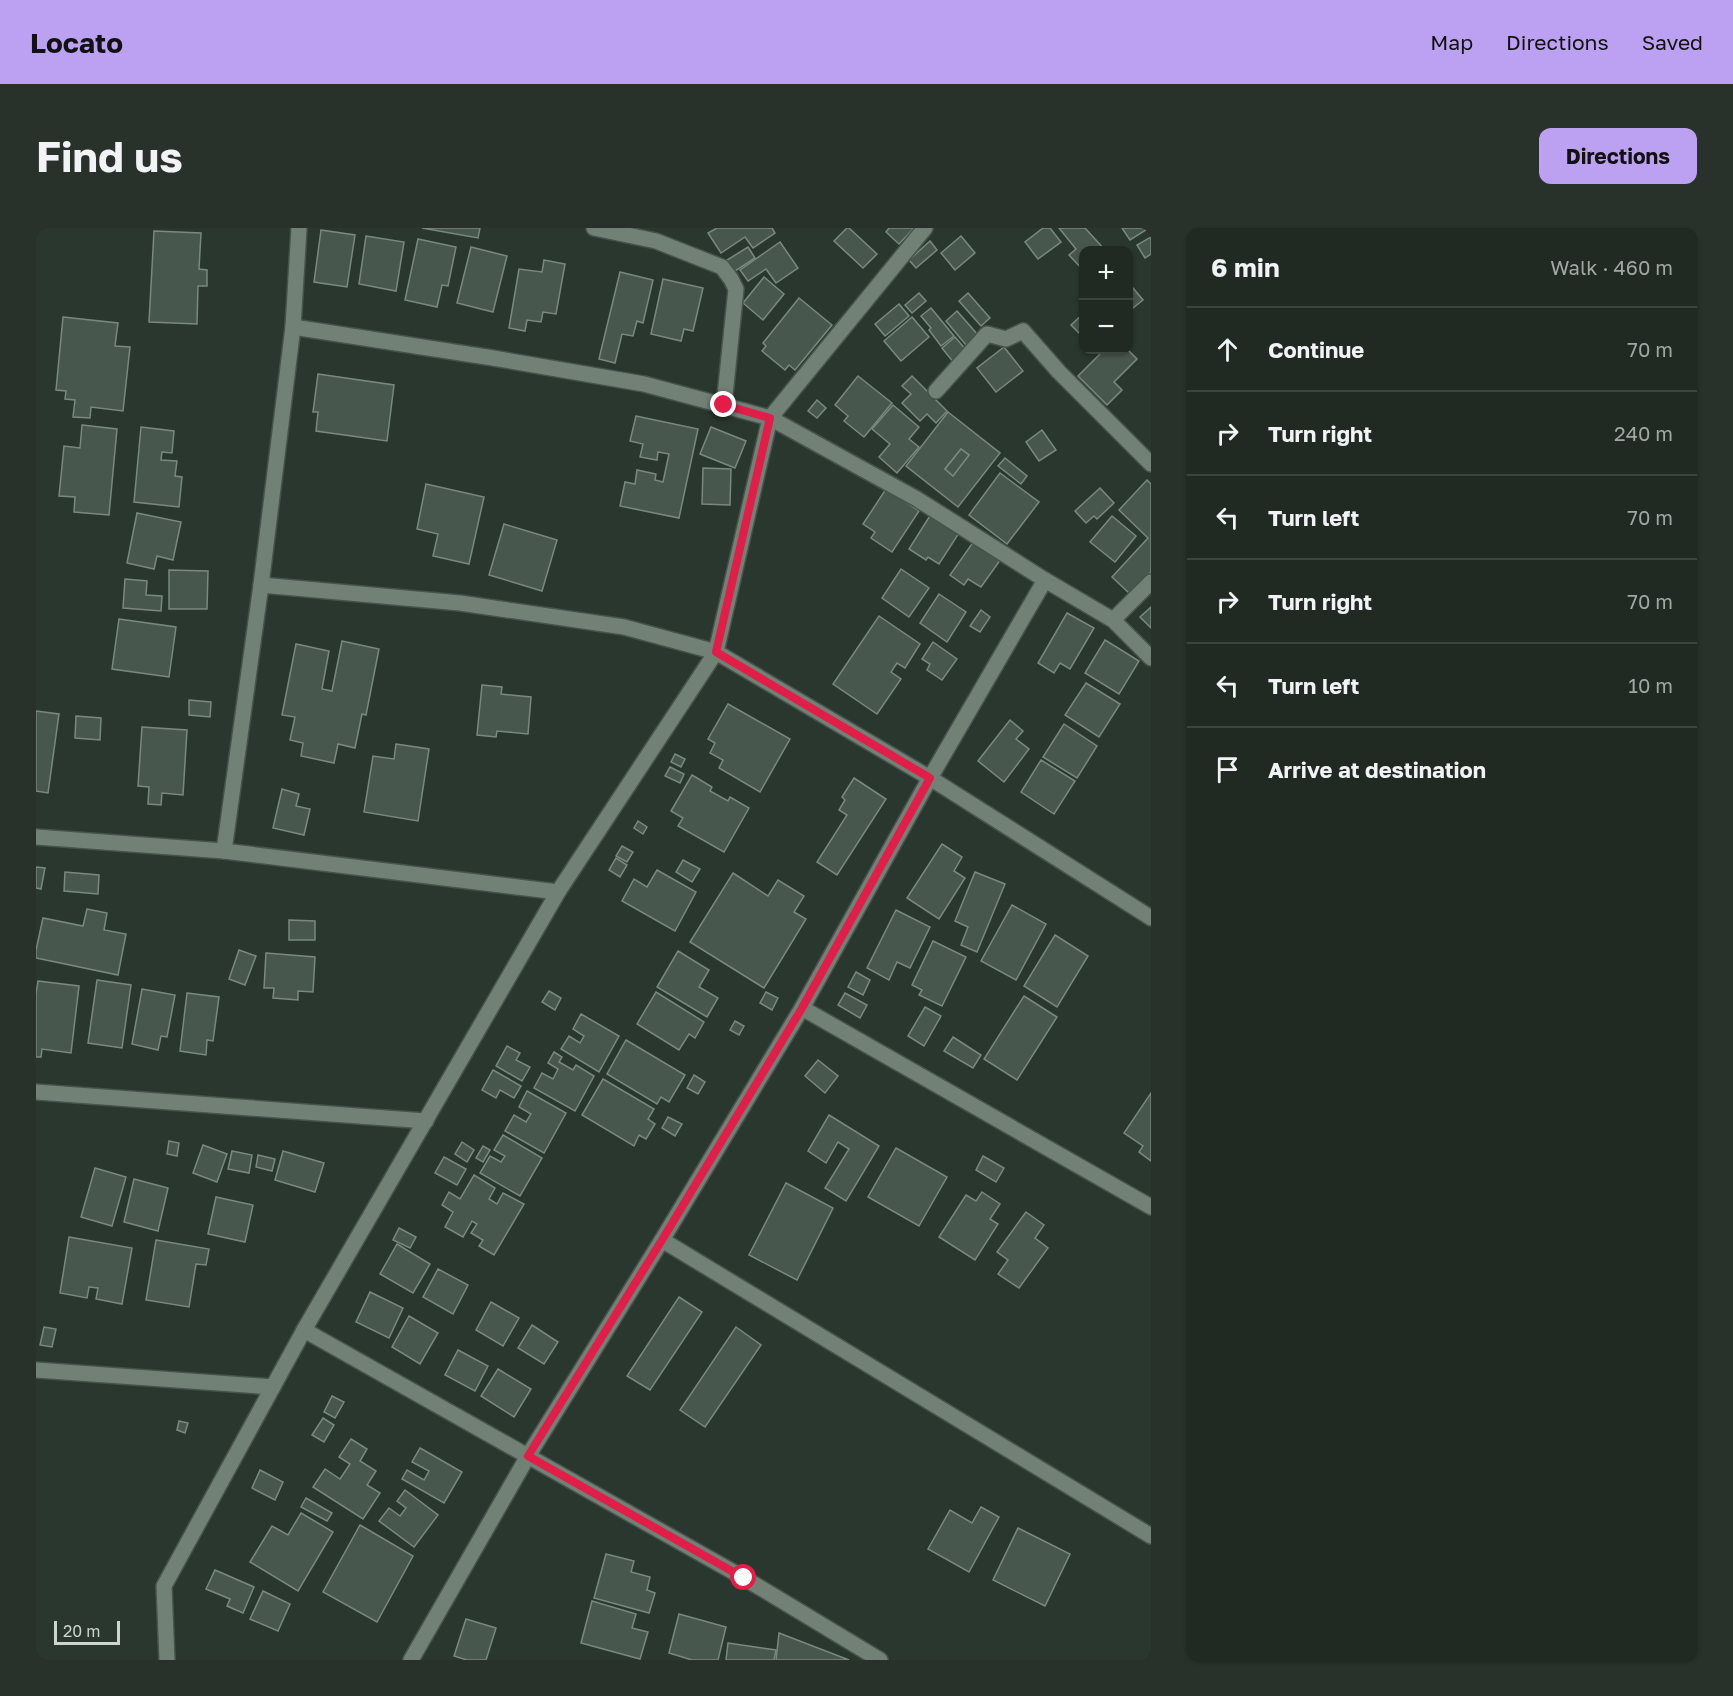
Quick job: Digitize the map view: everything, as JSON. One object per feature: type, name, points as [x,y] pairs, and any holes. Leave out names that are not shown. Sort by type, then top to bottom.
[{"type":"street","points":[[224,851],[261,585],[293,327],[299,228]]},
{"type":"street","points":[[594,228],[656,242],[722,267],[731,279],[735,289],[724,405]]},
{"type":"street","points":[[167,1660],[164,1586],[304,1330],[558,892],[716,652],[770,418],[925,228]]},
{"type":"street","points":[[293,327],[644,384],[770,418],[917,499],[1113,620],[1151,658]]},
{"type":"street","points":[[936,391],[987,334],[1006,339],[1023,331],[1059,372],[1151,464]]},
{"type":"street","points":[[411,1660],[528,1456],[802,1008],[930,778],[1045,580]]},
{"type":"street","points":[[1113,620],[1151,582]]},
{"type":"street","points":[[261,585],[460,603],[624,627],[716,652],[930,778],[1151,918]]},
{"type":"street","points":[[36,837],[224,851],[558,892]]},
{"type":"street","points":[[802,1008],[1151,1207]]},
{"type":"street","points":[[36,1092],[426,1121]]},
{"type":"street","points":[[662,1240],[1151,1536]]},
{"type":"street","points":[[304,1330],[744,1578],[880,1660]]},
{"type":"street","points":[[36,1370],[273,1387]]},
{"type":"building","points":[[422,228],[480,228],[478,238]]},
{"type":"building","points":[[717,228],[772,228],[775,233],[753,248],[745,237],[721,253],[708,233]]},
{"type":"building","points":[[847,228],[877,254],[863,268],[834,241]]},
{"type":"building","points":[[889,228],[914,228],[899,244],[886,232]]},
{"type":"building","points":[[1043,228],[1050,228],[1061,242],[1038,259],[1025,242]]},
{"type":"building","points":[[1059,228],[1085,228],[1101,246],[1079,246],[1079,266],[1069,255],[1076,249]]},
{"type":"building","points":[[1122,228],[1149,228],[1130,240]]},
{"type":"building","points":[[321,230],[355,235],[347,287],[314,282]]},
{"type":"building","points":[[154,231],[201,233],[199,269],[207,270],[207,286],[198,286],[197,324],[149,322]]},
{"type":"building","points":[[366,236],[404,242],[396,291],[359,284]]},
{"type":"building","points":[[961,236],[975,253],[955,270],[941,253]]},
{"type":"building","points":[[1151,237],[1151,254],[1145,258],[1137,245]]},
{"type":"building","points":[[418,239],[456,247],[448,286],[442,285],[437,307],[405,300]]},
{"type":"building","points":[[930,241],[937,250],[916,268],[909,260]]},
{"type":"building","points":[[780,242],[798,268],[776,283],[766,269],[748,281],[740,270]]},
{"type":"building","points":[[471,247],[507,256],[493,312],[457,303]]},
{"type":"building","points":[[748,247],[755,258],[732,273],[724,262]]},
{"type":"building","points":[[544,260],[565,264],[556,314],[543,312],[541,322],[527,320],[525,331],[509,328],[519,269],[542,272]]},
{"type":"building","points":[[620,272],[653,280],[643,323],[637,321],[633,336],[622,334],[615,363],[599,359]]},
{"type":"building","points":[[764,277],[784,294],[763,320],[743,303]]},
{"type":"building","points":[[663,279],[703,288],[693,331],[684,329],[681,341],[651,334]]},
{"type":"building","points":[[1133,288],[1143,300],[1133,308]]},
{"type":"building","points":[[919,293],[926,301],[912,313],[905,305]]},
{"type":"building","points":[[968,293],[990,318],[981,326],[959,301]]},
{"type":"building","points":[[799,298],[832,325],[795,370],[789,365],[785,370],[762,351],[766,346],[763,343]]},
{"type":"building","points":[[899,304],[909,316],[885,336],[875,324]]},
{"type":"building","points":[[931,308],[954,336],[941,346],[921,316]]},
{"type":"building","points":[[957,311],[978,335],[966,345],[946,321]]},
{"type":"building","points":[[63,317],[118,323],[115,346],[130,347],[123,411],[91,407],[90,418],[73,417],[75,400],[65,399],[66,391],[56,390]]},
{"type":"building","points":[[912,317],[929,337],[901,361],[884,341]]},
{"type":"building","points":[[1079,318],[1079,333],[1071,325]]},
{"type":"building","points":[[955,337],[967,351],[954,363],[942,348]]},
{"type":"building","points":[[1004,347],[1023,371],[996,392],[977,368]]},
{"type":"building","points":[[1100,354],[1132,354],[1137,359],[1114,382],[1122,390],[1107,405],[1078,376]]},
{"type":"building","points":[[318,374],[394,385],[387,441],[316,431],[318,412],[313,412]]},
{"type":"building","points":[[858,376],[892,403],[864,437],[844,421],[848,416],[835,405]]},
{"type":"building","points":[[912,376],[947,411],[936,423],[927,414],[920,421],[902,403],[911,394],[902,386]]},
{"type":"building","points":[[817,400],[826,408],[817,418],[808,411]]},
{"type":"building","points":[[893,405],[919,427],[909,439],[919,447],[897,473],[879,457],[890,444],[872,429]]},
{"type":"building","points":[[948,412],[1000,453],[958,507],[906,466]],"holes":[[[961,449],[969,455],[953,476],[945,469]]]},
{"type":"building","points":[[636,416],[698,429],[679,518],[620,506],[625,482],[635,484],[637,470],[656,474],[655,480],[663,482],[669,454],[658,452],[657,460],[640,457],[643,444],[630,441]]},
{"type":"building","points":[[82,425],[117,429],[109,515],[74,512],[75,497],[59,496],[64,446],[80,448]]},
{"type":"building","points":[[141,427],[174,431],[172,453],[162,452],[161,460],[177,461],[175,476],[182,477],[179,507],[134,502]]},
{"type":"building","points":[[711,427],[746,441],[735,468],[700,454]]},
{"type":"building","points":[[1042,430],[1056,450],[1039,461],[1026,442]]},
{"type":"building","points":[[961,449],[969,455],[953,476],[945,469]]},
{"type":"building","points":[[1005,458],[1027,476],[1021,484],[998,466]]},
{"type":"building","points":[[703,468],[731,469],[730,505],[702,504]]},
{"type":"building","points":[[1000,473],[1039,502],[1007,544],[969,515]]},
{"type":"building","points":[[1147,480],[1151,484],[1151,572],[1130,594],[1112,577],[1148,538],[1119,510]]},
{"type":"building","points":[[426,484],[484,497],[469,564],[433,556],[438,534],[417,529]]},
{"type":"building","points":[[1100,488],[1114,503],[1097,519],[1094,516],[1086,523],[1075,511]]},
{"type":"building","points":[[886,489],[919,511],[892,552],[871,538],[875,532],[863,524]]},
{"type":"building","points":[[137,513],[181,522],[173,560],[157,556],[154,569],[127,563]]},
{"type":"building","points":[[931,514],[959,533],[939,564],[928,557],[926,560],[909,549]]},
{"type":"building","points":[[1112,516],[1136,536],[1115,562],[1090,542]]},
{"type":"building","points":[[504,524],[557,540],[542,591],[489,575]]},
{"type":"building","points":[[974,541],[1001,559],[981,587],[968,579],[964,585],[950,575]]},
{"type":"building","points":[[901,569],[929,588],[909,617],[882,598]]},
{"type":"building","points":[[169,570],[208,571],[207,609],[169,609]]},
{"type":"building","points":[[125,579],[147,581],[146,595],[162,596],[161,611],[123,608]]},
{"type":"building","points":[[939,594],[966,612],[947,642],[920,623]]},
{"type":"building","points":[[1151,607],[1151,628],[1140,617]]},
{"type":"building","points":[[981,610],[990,617],[980,632],[970,626]]},
{"type":"building","points":[[1067,613],[1094,628],[1070,669],[1060,663],[1054,673],[1038,663]]},
{"type":"building","points":[[879,616],[920,644],[905,668],[897,663],[891,672],[901,679],[877,714],[833,684]]},
{"type":"building","points":[[119,619],[176,627],[169,677],[112,669]]},
{"type":"building","points":[[1105,640],[1139,661],[1119,694],[1085,673]]},
{"type":"building","points":[[342,641],[379,649],[366,715],[362,714],[355,748],[338,744],[334,763],[301,756],[303,743],[290,740],[295,717],[282,715],[296,644],[329,651],[322,689],[332,691]]},
{"type":"building","points":[[933,642],[957,659],[942,680],[927,670],[930,664],[922,659]]},
{"type":"building","points":[[1086,683],[1120,704],[1099,737],[1065,715]]},
{"type":"building","points":[[482,685],[502,687],[501,694],[531,697],[528,734],[497,731],[496,737],[477,735]]},
{"type":"building","points":[[189,700],[211,702],[210,717],[189,715]]},
{"type":"building","points":[[728,704],[790,739],[760,792],[719,768],[723,760],[710,753],[715,743],[708,739]]},
{"type":"building","points":[[36,711],[59,714],[48,793],[36,791]]},
{"type":"building","points":[[76,716],[101,718],[100,740],[75,738]]},
{"type":"building","points":[[1010,720],[1023,731],[1016,739],[1029,749],[1004,782],[978,761]]},
{"type":"building","points":[[1064,724],[1097,746],[1077,778],[1043,757]]},
{"type":"building","points":[[142,727],[187,730],[183,795],[162,793],[161,805],[148,804],[149,787],[138,786]]},
{"type":"building","points":[[396,744],[429,749],[418,821],[364,812],[373,756],[394,759]]},
{"type":"building","points":[[675,754],[685,759],[681,767],[671,762]]},
{"type":"building","points":[[1041,760],[1075,781],[1054,814],[1021,792]]},
{"type":"building","points":[[670,767],[684,774],[680,783],[665,776]]},
{"type":"building","points":[[692,775],[712,787],[710,791],[728,801],[730,797],[749,808],[724,852],[678,826],[683,818],[671,811]]},
{"type":"building","points":[[854,778],[886,799],[837,875],[817,862],[847,815],[839,810],[845,800],[842,797]]},
{"type":"building","points":[[282,789],[299,794],[296,806],[310,809],[304,835],[273,828]]},
{"type":"building","points":[[638,821],[647,827],[643,834],[634,828]]},
{"type":"building","points":[[942,844],[962,857],[954,871],[965,878],[939,919],[907,898]]},
{"type":"building","points":[[622,846],[633,852],[627,862],[616,856]]},
{"type":"building","points":[[616,858],[627,865],[620,877],[609,870]]},
{"type":"building","points":[[683,860],[700,869],[692,882],[676,872]]},
{"type":"building","points":[[36,867],[45,868],[41,889],[36,888]]},
{"type":"building","points":[[657,870],[696,892],[675,931],[622,901],[634,879],[647,887]]},
{"type":"building","points":[[65,872],[99,875],[98,894],[64,891]]},
{"type":"building","points":[[975,872],[1005,884],[977,952],[961,945],[968,927],[955,921]]},
{"type":"building","points":[[733,873],[768,896],[778,880],[804,896],[794,912],[806,919],[764,988],[690,942]]},
{"type":"building","points":[[1012,905],[1046,924],[1016,980],[981,961]]},
{"type":"building","points":[[87,909],[107,913],[104,930],[126,934],[118,975],[36,958],[43,918],[83,926]]},
{"type":"building","points":[[896,910],[930,927],[910,968],[897,962],[889,980],[867,968]]},
{"type":"building","points":[[289,920],[315,921],[315,940],[289,940]]},
{"type":"building","points":[[1055,935],[1088,956],[1057,1007],[1024,986]]},
{"type":"building","points":[[933,941],[966,957],[942,1006],[919,995],[922,990],[912,985]]},
{"type":"building","points":[[239,950],[256,956],[245,985],[229,979]]},
{"type":"building","points":[[678,951],[709,970],[699,987],[718,998],[707,1017],[657,987]]},
{"type":"building","points":[[266,953],[315,957],[313,992],[298,991],[298,1000],[273,998],[274,988],[264,988]]},
{"type":"building","points":[[856,972],[870,980],[863,995],[848,987]]},
{"type":"building","points":[[97,980],[131,985],[122,1048],[88,1043]]},
{"type":"building","points":[[38,981],[79,986],[71,1053],[42,1049],[41,1057],[36,1057]]},
{"type":"building","points":[[142,989],[175,995],[167,1037],[161,1036],[158,1050],[132,1044]]},
{"type":"building","points":[[549,991],[561,998],[555,1010],[542,1002]]},
{"type":"building","points":[[656,992],[704,1022],[695,1038],[689,1034],[679,1050],[637,1024]]},
{"type":"building","points":[[766,992],[778,998],[772,1010],[760,1003]]},
{"type":"building","points":[[187,993],[219,997],[213,1041],[207,1040],[206,1055],[180,1051]]},
{"type":"building","points":[[845,993],[867,1005],[860,1018],[838,1005]]},
{"type":"building","points":[[1024,996],[1057,1017],[1017,1080],[984,1059]]},
{"type":"building","points":[[925,1007],[941,1016],[924,1046],[908,1036]]},
{"type":"building","points":[[581,1014],[619,1036],[599,1072],[561,1049],[569,1036],[580,1043],[584,1036],[573,1029]]},
{"type":"building","points":[[735,1021],[744,1026],[739,1035],[730,1030]]},
{"type":"building","points":[[953,1037],[981,1055],[973,1068],[944,1051]]},
{"type":"building","points":[[626,1040],[685,1075],[669,1102],[661,1097],[657,1104],[607,1074]]},
{"type":"building","points":[[507,1046],[520,1053],[516,1060],[530,1067],[522,1081],[496,1066]]},
{"type":"building","points":[[554,1052],[562,1057],[559,1062],[573,1070],[576,1065],[594,1076],[575,1111],[534,1088],[542,1073],[553,1079],[558,1069],[548,1063]]},
{"type":"building","points":[[818,1060],[838,1076],[825,1093],[805,1076]]},
{"type":"building","points":[[493,1070],[521,1086],[514,1098],[500,1090],[496,1098],[482,1090]]},
{"type":"building","points":[[694,1075],[705,1082],[698,1094],[687,1088]]},
{"type":"building","points":[[603,1079],[654,1109],[648,1119],[655,1124],[646,1139],[639,1135],[634,1146],[582,1115]]},
{"type":"building","points":[[527,1091],[566,1113],[544,1153],[505,1131],[514,1115],[526,1122],[531,1114],[519,1107]]},
{"type":"building","points":[[1151,1093],[1151,1161],[1139,1152],[1143,1146],[1124,1133]]},
{"type":"building","points":[[829,1115],[879,1146],[846,1201],[825,1188],[849,1149],[838,1142],[826,1163],[808,1151]]},
{"type":"building","points":[[668,1117],[682,1124],[675,1136],[662,1128]]},
{"type":"building","points":[[503,1135],[542,1158],[520,1196],[480,1173],[490,1156],[501,1162],[505,1156],[494,1150]]},
{"type":"building","points":[[169,1141],[179,1143],[177,1156],[167,1154]]},
{"type":"building","points":[[462,1142],[474,1150],[467,1162],[455,1154]]},
{"type":"building","points":[[203,1145],[227,1154],[217,1182],[193,1173]]},
{"type":"building","points":[[483,1146],[490,1150],[483,1162],[476,1158]]},
{"type":"building","points":[[896,1148],[947,1177],[919,1226],[868,1197]]},
{"type":"building","points":[[232,1151],[252,1155],[249,1173],[228,1169]]},
{"type":"building","points":[[283,1151],[324,1163],[315,1192],[275,1180]]},
{"type":"building","points":[[258,1155],[275,1159],[272,1171],[256,1167]]},
{"type":"building","points":[[983,1156],[1004,1168],[996,1182],[976,1170]]},
{"type":"building","points":[[444,1157],[466,1169],[457,1185],[435,1173]]},
{"type":"building","points":[[95,1168],[126,1177],[112,1226],[81,1217]]},
{"type":"building","points":[[474,1175],[495,1188],[489,1199],[497,1204],[503,1193],[524,1204],[494,1255],[479,1246],[483,1240],[471,1233],[477,1224],[472,1221],[463,1237],[445,1227],[453,1212],[442,1205],[449,1192],[460,1199]]},
{"type":"building","points":[[134,1179],[168,1188],[158,1231],[124,1222]]},
{"type":"building","points":[[786,1183],[833,1208],[797,1280],[749,1255]]},
{"type":"building","points":[[982,1192],[1000,1204],[990,1219],[998,1224],[975,1260],[939,1237],[966,1195],[976,1201]]},
{"type":"building","points":[[216,1197],[253,1205],[245,1242],[208,1234]]},
{"type":"building","points":[[1026,1212],[1044,1225],[1035,1238],[1048,1248],[1019,1288],[998,1274],[1008,1260],[997,1252]]},
{"type":"building","points":[[399,1228],[416,1237],[410,1248],[393,1240]]},
{"type":"building","points":[[69,1237],[132,1248],[122,1304],[96,1299],[98,1288],[89,1287],[87,1298],[60,1293]]},
{"type":"building","points":[[156,1240],[209,1249],[206,1265],[196,1264],[189,1307],[146,1300]]},
{"type":"building","points":[[397,1244],[430,1264],[413,1293],[380,1274]]},
{"type":"building","points":[[438,1269],[468,1285],[453,1314],[423,1297]]},
{"type":"building","points":[[370,1292],[403,1308],[389,1338],[356,1322]]},
{"type":"building","points":[[679,1297],[702,1312],[650,1390],[627,1376]]},
{"type":"building","points":[[491,1302],[519,1318],[503,1346],[476,1330]]},
{"type":"building","points":[[409,1316],[438,1333],[420,1364],[392,1347]]},
{"type":"building","points":[[532,1325],[558,1342],[544,1364],[518,1348]]},
{"type":"building","points":[[44,1327],[56,1329],[52,1347],[40,1345]]},
{"type":"building","points":[[736,1327],[761,1345],[705,1427],[680,1410]]},
{"type":"building","points":[[458,1350],[488,1366],[475,1391],[445,1375]]},
{"type":"building","points":[[498,1369],[531,1389],[514,1417],[481,1396]]},
{"type":"building","points":[[332,1396],[344,1402],[335,1418],[324,1412]]},
{"type":"building","points":[[323,1418],[334,1425],[324,1442],[312,1435]]},
{"type":"building","points":[[179,1421],[188,1423],[185,1433],[177,1430]]},
{"type":"building","points":[[351,1439],[367,1449],[360,1461],[376,1471],[367,1485],[380,1493],[363,1519],[313,1487],[325,1469],[340,1479],[350,1464],[339,1457]]},
{"type":"building","points":[[420,1448],[462,1472],[444,1503],[402,1479],[407,1470],[424,1480],[429,1471],[412,1462]]},
{"type":"building","points":[[260,1470],[283,1482],[275,1500],[252,1488]]},
{"type":"building","points":[[405,1490],[438,1515],[414,1547],[379,1521],[389,1508],[400,1516],[406,1508],[397,1501]]},
{"type":"building","points":[[306,1498],[332,1513],[327,1521],[301,1507]]},
{"type":"building","points":[[981,1507],[999,1517],[969,1572],[928,1549],[950,1510],[972,1523]]},
{"type":"building","points":[[301,1513],[333,1532],[298,1591],[250,1562],[272,1526],[288,1535]]},
{"type":"building","points":[[360,1525],[413,1556],[377,1622],[323,1592]]},
{"type":"building","points":[[1018,1528],[1070,1554],[1045,1606],[993,1580]]},
{"type":"building","points":[[606,1554],[634,1561],[631,1572],[650,1577],[647,1590],[655,1593],[649,1613],[594,1598]]},
{"type":"building","points":[[215,1570],[254,1587],[243,1613],[227,1606],[230,1599],[206,1589]]},
{"type":"building","points":[[263,1591],[290,1604],[278,1631],[250,1619]]},
{"type":"building","points":[[592,1601],[636,1614],[632,1628],[648,1632],[640,1659],[581,1643]]},
{"type":"building","points":[[679,1614],[726,1627],[718,1660],[692,1660],[669,1653]]},
{"type":"building","points":[[466,1619],[496,1628],[486,1660],[467,1660],[454,1656]]},
{"type":"building","points":[[779,1633],[849,1660],[776,1660]]},
{"type":"building","points":[[728,1643],[776,1650],[774,1660],[726,1660]]},
{"type":"route","points":[[724,405],[770,418],[716,652],[930,778],[802,1008],[528,1456],[744,1578]]}]
